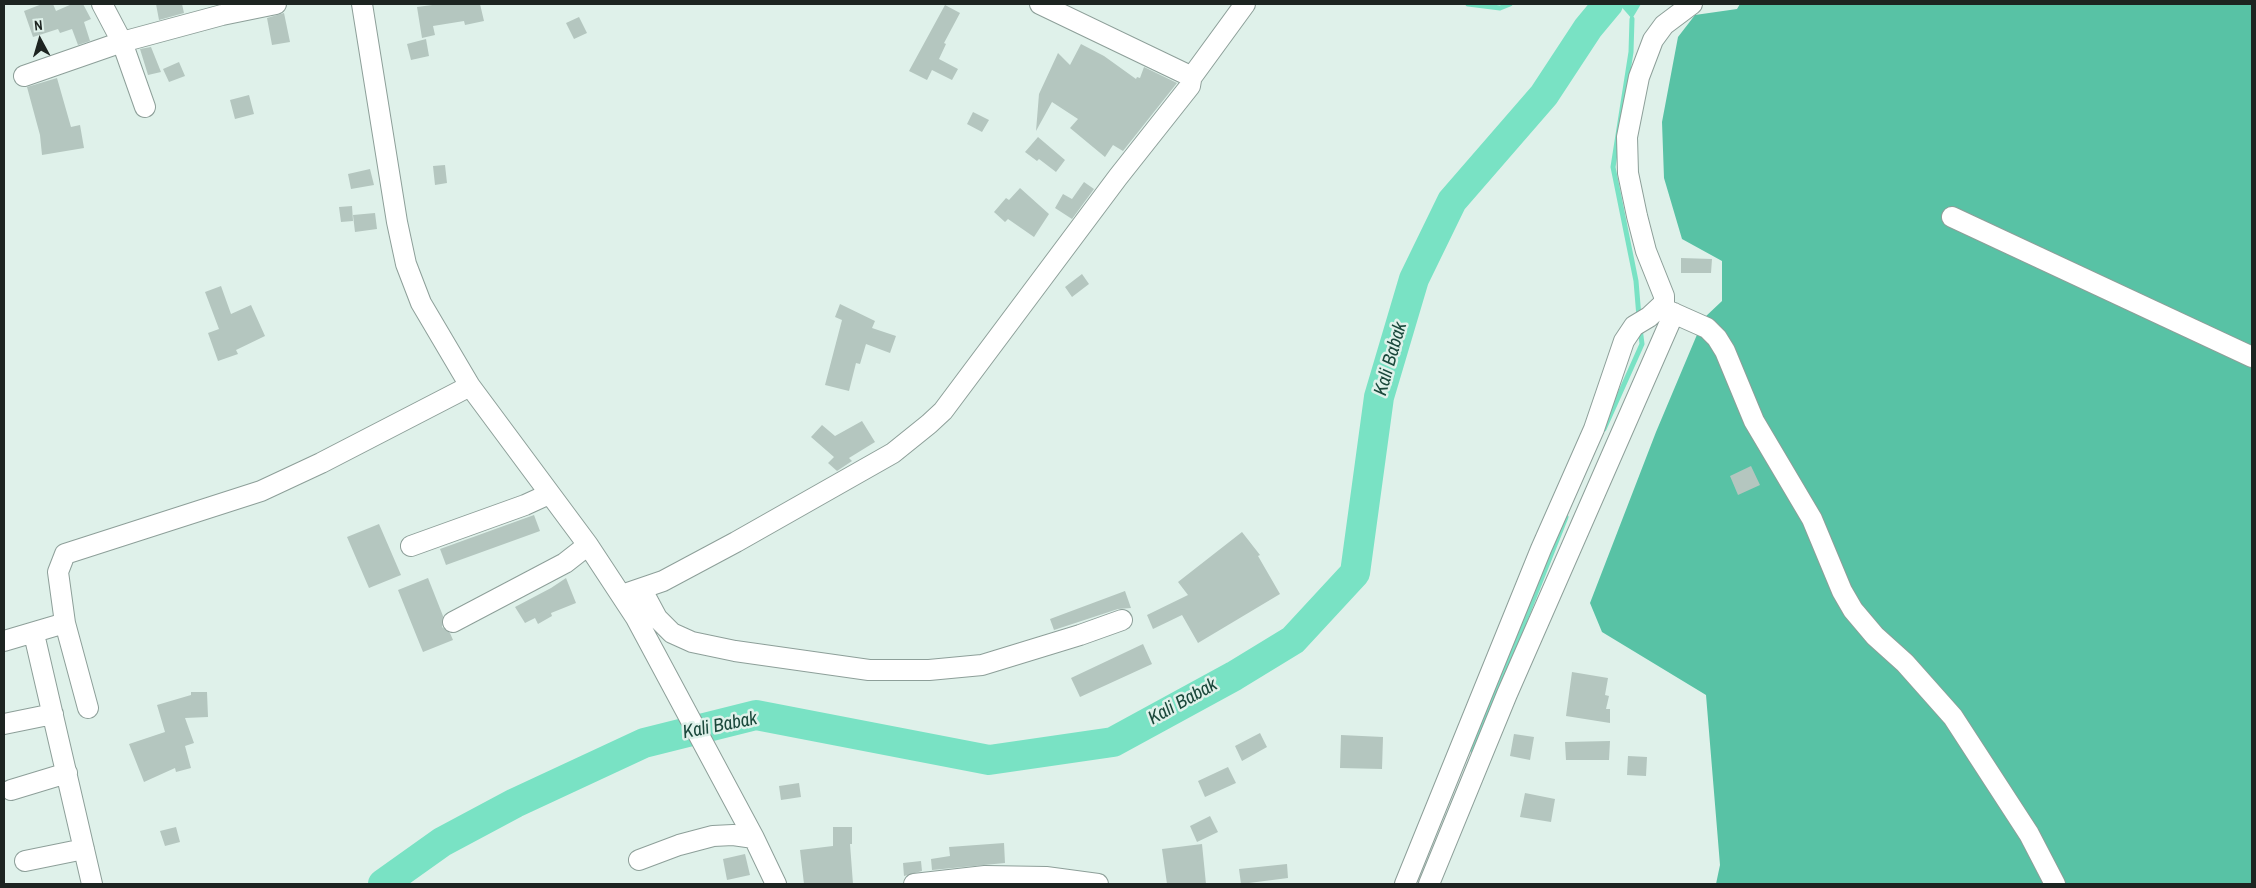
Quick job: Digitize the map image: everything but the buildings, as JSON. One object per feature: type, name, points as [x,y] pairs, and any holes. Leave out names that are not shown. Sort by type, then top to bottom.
[{"type":"street","points":[[102,4],[122,42],[145,107]]},
{"type":"street","points":[[24,76],[122,42],[222,15],[276,4]]},
{"type":"street","points":[[362,4],[397,222],[406,264],[421,303],[470,386],[588,545],[622,595],[754,838],[776,884]]},
{"type":"street","points":[[1040,4],[1191,78]]},
{"type":"street","points":[[622,595],[642,590],[720,550],[893,453],[930,424],[943,411],[1190,86],[1191,78],[1245,4]]},
{"type":"street","points":[[1405,884],[1496,691],[1664,296],[1646,251],[1637,216],[1628,173],[1627,137],[1639,77],[1653,40],[1664,25],[1692,4]]},
{"type":"street","points":[[1952,217],[2252,357]]},
{"type":"street","points":[[1429,884],[1496,691],[1594,429],[1621,349],[1655,316]]},
{"type":"street","points":[[1655,316],[1707,328],[1717,338],[1754,421],[1812,519],[1842,591],[1853,610],[1875,636],[1906,663],[1953,717],[2029,834],[2055,884]]},
{"type":"street","points":[[88,708],[65,623],[58,572],[65,554],[276,484],[470,386]]},
{"type":"street","points":[[411,546],[525,506],[549,494]]},
{"type":"street","points":[[453,622],[565,563],[588,545]]},
{"type":"street","points":[[642,590],[657,618],[672,632],[692,642],[734,651],[869,670],[928,670],[982,665],[1122,620]]},
{"type":"street","points":[[4,641],[34,634],[65,623]]},
{"type":"street","points":[[34,634],[92,884]]},
{"type":"street","points":[[4,724],[53,714]]},
{"type":"street","points":[[11,790],[67,773]]},
{"type":"street","points":[[639,860],[679,845],[713,836],[732,835],[754,838]]},
{"type":"street","points":[[25,862],[84,850]]},
{"type":"street","points":[[914,884],[984,876],[1046,876],[1098,884]]},
{"type":"shaded area","points":[[1619,4],[1641,4],[1632,19]]},
{"type":"shaded area","points":[[1740,4],[2252,4],[2252,884],[1716,884],[1720,865],[1706,695],[1602,632],[1590,603],[1656,432],[1704,318],[1722,301],[1722,261],[1682,239],[1664,178],[1662,122],[1678,37],[1695,15],[1737,9]]},
{"type":"waterway","points":[[1468,4],[1500,8],[1510,4]]},
{"type":"waterway","name":"Kali Babak","points":[[383,884],[442,842],[515,803],[644,743],[756,715],[989,760],[1113,742],[1234,676],[1293,640],[1355,573],[1379,397],[1414,279],[1452,201],[1544,95],[1588,28],[1608,4]]},
{"type":"waterway","points":[[1632,19],[1631,52],[1613,167],[1636,281],[1639,317]]},
{"type":"waterway","points":[[1604,429],[1642,344],[1640,328]]},
{"type":"waterway","points":[[1473,751],[1566,517]]}]
